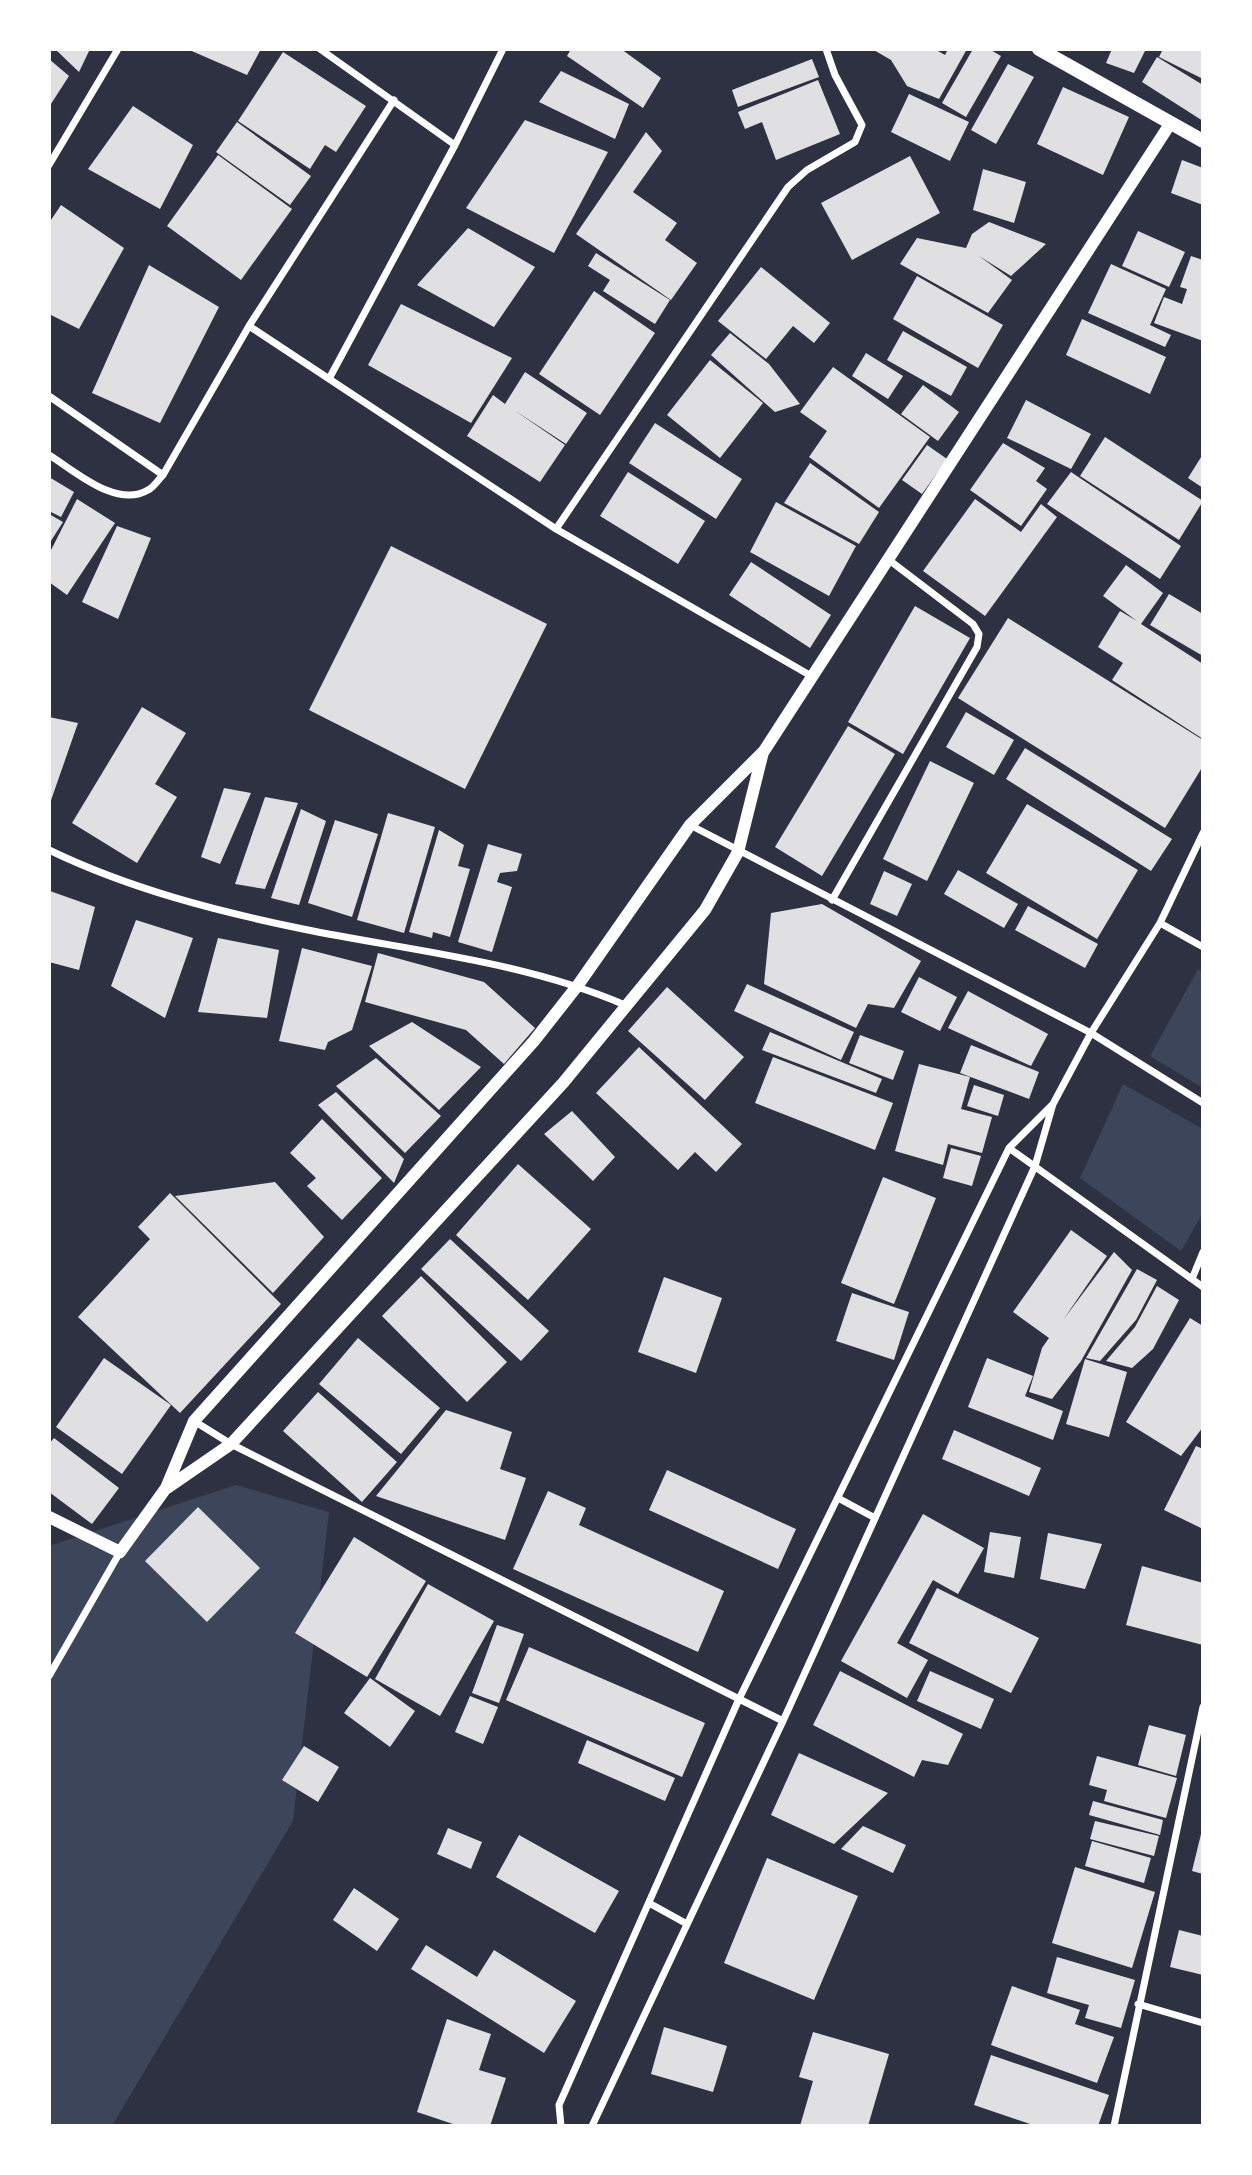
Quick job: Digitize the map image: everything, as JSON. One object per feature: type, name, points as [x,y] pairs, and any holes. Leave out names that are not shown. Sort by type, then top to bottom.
[{"type":"main road","points":[[1039,49],[1203,141]]},
{"type":"street","points":[[49,165],[118,49]]},
{"type":"street","points":[[320,49],[455,145]]},
{"type":"street","points":[[330,377],[455,145],[503,49]]},
{"type":"street","points":[[556,529],[788,187],[807,170],[855,142],[862,125],[835,75],[826,49]]},
{"type":"street","points":[[49,455],[102,488],[121,494],[137,494],[149,490],[163,475],[249,326],[394,100]]},
{"type":"street","points":[[49,1676],[120,1552],[166,1488],[194,1421],[534,1041],[578,985],[690,825],[764,751],[1170,124]]},
{"type":"street","points":[[249,326],[330,377],[556,529],[814,677]]},
{"type":"street","points":[[49,396],[163,475]]},
{"type":"street","points":[[832,900],[977,647],[979,634],[973,624],[890,560]]},
{"type":"street","points":[[166,1488],[231,1444],[563,1083],[705,910],[738,852],[764,751]]},
{"type":"street","points":[[690,825],[1091,1033],[1203,1103]]},
{"type":"street","points":[[594,2124],[783,1721],[1035,1166],[1053,1104],[1091,1033],[1160,923],[1203,833]]},
{"type":"street","points":[[49,850],[92,871],[164,896],[303,929],[444,954],[578,985],[625,1005]]},
{"type":"street","points":[[1160,923],[1203,947]]},
{"type":"street","points":[[561,2126],[559,2105],[739,1699],[1009,1148],[1053,1104]]},
{"type":"street","points":[[1009,1148],[1203,1287]]},
{"type":"street","points":[[1192,1279],[1203,1252]]},
{"type":"street","points":[[194,1421],[231,1444],[783,1721]]},
{"type":"street","points":[[838,1498],[875,1518]]},
{"type":"street","points":[[49,1517],[120,1552]]},
{"type":"street","points":[[1114,2126],[1203,1707]]},
{"type":"street","points":[[649,1903],[687,1924]]},
{"type":"street","points":[[1138,2004],[1203,2024]]},
{"type":"shaded area","points":[[1198,969],[1203,972],[1203,1088],[1150,1056]]},
{"type":"shaded area","points":[[1123,1084],[1203,1129],[1203,1213],[1181,1251],[1080,1178]]},
{"type":"shaded area","points":[[236,1485],[329,1512],[293,1821],[112,2126],[49,2126],[49,1546]]},
{"type":"building","points":[[55,49],[90,49],[79,72]]},
{"type":"building","points":[[187,49],[261,49],[247,75]]},
{"type":"building","points":[[571,49],[621,49],[661,78],[643,108],[567,56]]},
{"type":"building","points":[[872,49],[939,49],[938,51],[945,55],[948,49],[967,49],[939,99],[907,86],[891,60]]},
{"type":"building","points":[[973,49],[989,49],[1001,56],[966,117],[942,103]]},
{"type":"building","points":[[1112,49],[1146,49],[1134,73],[1106,63]]},
{"type":"building","points":[[1163,49],[1203,49],[1203,79],[1159,57]]},
{"type":"building","points":[[283,52],[366,106],[336,152],[325,145],[310,169],[238,121]]},
{"type":"building","points":[[1157,57],[1203,85],[1203,121],[1142,82]]},
{"type":"building","points":[[49,59],[69,76],[49,107]]},
{"type":"building","points":[[812,59],[819,77],[738,107],[732,90]]},
{"type":"building","points":[[1008,64],[1034,77],[996,144],[971,130]]},
{"type":"building","points":[[561,71],[629,104],[615,139],[539,102]]},
{"type":"building","points":[[818,80],[840,134],[776,160],[762,122],[745,129],[738,112]]},
{"type":"building","points":[[1063,87],[1129,117],[1103,175],[1037,144]]},
{"type":"building","points":[[909,94],[969,122],[950,161],[891,132]]},
{"type":"building","points":[[133,106],[193,145],[160,209],[88,169]]},
{"type":"building","points":[[525,120],[608,152],[554,253],[466,208]]},
{"type":"building","points":[[237,122],[311,176],[290,205],[216,152]]},
{"type":"building","points":[[646,132],[662,151],[633,192],[677,223],[665,240],[697,263],[671,300],[576,234]]},
{"type":"building","points":[[218,155],[292,209],[241,280],[167,226]]},
{"type":"building","points":[[910,156],[940,213],[852,260],[821,203]]},
{"type":"building","points":[[1182,160],[1203,168],[1203,205],[1171,193]]},
{"type":"building","points":[[983,169],[1026,182],[1014,223],[973,210]]},
{"type":"building","points":[[61,205],[124,248],[79,329],[49,314],[49,223]]},
{"type":"building","points":[[989,222],[1046,244],[1011,276],[979,256],[1012,280],[988,313],[900,264],[917,238],[966,248],[972,234]]},
{"type":"building","points":[[468,228],[535,267],[494,327],[417,285]]},
{"type":"building","points":[[1138,231],[1185,252],[1169,287],[1122,266]]},
{"type":"building","points":[[596,253],[670,300],[655,324],[603,291],[610,280],[588,266]]},
{"type":"building","points":[[1191,256],[1203,260],[1203,341],[1154,323],[1164,297],[1182,304],[1187,289],[1180,287]]},
{"type":"building","points":[[1111,264],[1166,289],[1150,325],[1171,335],[1165,347],[1088,313]]},
{"type":"building","points":[[149,265],[219,307],[160,423],[92,393]]},
{"type":"building","points":[[761,267],[830,323],[814,343],[793,326],[766,359],[718,321]]},
{"type":"building","points":[[917,276],[1003,325],[978,368],[893,319]]},
{"type":"building","points":[[594,291],[655,333],[600,415],[539,374]]},
{"type":"building","points":[[401,304],[512,358],[471,423],[368,365]]},
{"type":"building","points":[[1082,319],[1166,357],[1150,394],[1066,355]]},
{"type":"building","points":[[903,331],[967,367],[951,396],[887,360]]},
{"type":"building","points":[[730,333],[769,364],[800,404],[775,412],[711,355]]},
{"type":"building","points":[[866,353],[903,376],[888,399],[852,376]]},
{"type":"building","points":[[710,360],[763,403],[720,458],[667,415]]},
{"type":"building","points":[[833,367],[930,437],[879,508],[809,457],[827,431],[800,412]]},
{"type":"building","points":[[525,372],[587,413],[566,444],[514,410],[565,445],[540,482],[467,436],[493,395],[505,404]]},
{"type":"building","points":[[923,385],[959,412],[938,441],[901,414]]},
{"type":"building","points":[[1026,400],[1091,434],[1071,469],[1007,438]]},
{"type":"building","points":[[655,423],[742,479],[716,519],[629,463]]},
{"type":"building","points":[[1105,437],[1203,501],[1179,540],[1080,476]]},
{"type":"building","points":[[1003,443],[1045,468],[1036,481],[1047,489],[1021,526],[970,490]]},
{"type":"building","points":[[927,445],[947,459],[922,494],[902,480]]},
{"type":"building","points":[[1203,454],[1203,488],[1188,478]]},
{"type":"building","points":[[810,463],[879,512],[859,544],[784,503]]},
{"type":"building","points":[[628,472],[705,521],[678,564],[600,516]]},
{"type":"building","points":[[1071,472],[1181,546],[1160,579],[1047,504]]},
{"type":"building","points":[[49,477],[74,492],[61,517],[49,511]]},
{"type":"building","points":[[77,499],[115,523],[67,595],[49,582],[49,554]]},
{"type":"building","points":[[975,499],[1021,532],[1041,504],[1057,517],[985,616],[923,571]]},
{"type":"building","points":[[776,502],[856,546],[829,596],[750,552]]},
{"type":"building","points":[[49,514],[63,522],[49,544]]},
{"type":"building","points":[[117,526],[151,538],[118,619],[82,602]]},
{"type":"building","points":[[391,546],[547,624],[465,789],[309,710]]},
{"type":"building","points":[[751,562],[831,615],[810,648],[729,595]]},
{"type":"building","points":[[1126,565],[1163,593],[1141,624],[1203,664],[1203,739],[1112,680],[1123,663],[1098,647],[1120,611],[1137,621],[1103,596]]},
{"type":"building","points":[[1169,594],[1203,614],[1203,656],[1150,625]]},
{"type":"building","points":[[915,606],[970,638],[903,754],[848,722]]},
{"type":"building","points":[[1008,618],[1203,740],[1203,766],[1165,828],[958,698]]},
{"type":"building","points":[[142,707],[186,733],[155,784],[177,797],[137,863],[72,823]]},
{"type":"building","points":[[966,712],[1014,740],[994,775],[946,747]]},
{"type":"building","points":[[49,717],[78,723],[49,806]]},
{"type":"building","points":[[848,726],[895,754],[822,876],[775,847]]},
{"type":"building","points":[[1025,748],[1172,839],[1151,871],[1006,779]]},
{"type":"building","points":[[930,761],[974,783],[927,881],[883,859]]},
{"type":"building","points":[[224,788],[251,793],[220,864],[201,857]]},
{"type":"building","points":[[265,797],[298,803],[265,889],[235,884]]},
{"type":"building","points":[[1027,804],[1138,870],[1097,939],[986,873]]},
{"type":"building","points":[[301,809],[326,821],[299,905],[271,898]]},
{"type":"building","points":[[388,813],[435,827],[404,933],[357,920]]},
{"type":"building","points":[[335,820],[378,834],[352,917],[308,903]]},
{"type":"building","points":[[439,830],[464,845],[458,866],[470,869],[450,937],[433,932],[432,938],[409,932]]},
{"type":"building","points":[[488,844],[522,854],[517,871],[500,873],[497,882],[512,887],[492,952],[458,942]]},
{"type":"building","points":[[958,870],[1018,904],[1004,928],[944,894]]},
{"type":"building","points":[[884,871],[912,884],[897,916],[870,904]]},
{"type":"building","points":[[50,891],[95,907],[79,970],[49,962]]},
{"type":"building","points":[[822,904],[921,961],[894,1008],[868,1004],[856,1028],[764,984],[771,913]]},
{"type":"building","points":[[1028,906],[1098,944],[1085,968],[1015,930]]},
{"type":"building","points":[[136,920],[193,938],[165,1018],[111,986]]},
{"type":"building","points":[[218,938],[279,950],[267,1018],[198,1012]]},
{"type":"building","points":[[302,948],[372,966],[352,1030],[328,1042],[325,1050],[279,1041]]},
{"type":"building","points":[[378,953],[484,982],[535,1028],[504,1064],[466,1030],[365,1002]]},
{"type":"building","points":[[919,977],[957,997],[940,1031],[901,1012]]},
{"type":"building","points":[[747,984],[854,1032],[841,1060],[734,1011]]},
{"type":"building","points":[[667,987],[744,1057],[705,1100],[628,1031]]},
{"type":"building","points":[[968,991],[1048,1034],[1031,1066],[948,1028]]},
{"type":"building","points":[[412,1022],[481,1067],[439,1110],[369,1046]]},
{"type":"building","points":[[770,1032],[882,1079],[876,1093],[762,1050]]},
{"type":"building","points":[[860,1035],[904,1051],[893,1080],[849,1063]]},
{"type":"building","points":[[971,1045],[1039,1072],[1029,1099],[960,1073]]},
{"type":"building","points":[[639,1047],[742,1144],[716,1172],[695,1152],[678,1170],[596,1093]]},
{"type":"building","points":[[773,1057],[893,1103],[875,1150],[755,1103]]},
{"type":"building","points":[[376,1058],[441,1116],[405,1153],[336,1086]]},
{"type":"building","points":[[919,1064],[970,1077],[961,1109],[992,1117],[982,1153],[948,1144],[943,1165],[895,1151]]},
{"type":"building","points":[[974,1085],[1004,1095],[998,1116],[967,1106]]},
{"type":"building","points":[[336,1092],[404,1159],[394,1183],[318,1105]]},
{"type":"building","points":[[572,1111],[615,1157],[593,1181],[544,1134]]},
{"type":"building","points":[[322,1119],[382,1178],[342,1220],[307,1186],[316,1178],[290,1153]]},
{"type":"building","points":[[951,1148],[981,1156],[972,1186],[943,1178]]},
{"type":"building","points":[[518,1164],[591,1229],[528,1300],[456,1235]]},
{"type":"building","points":[[883,1177],[936,1198],[894,1304],[841,1283]]},
{"type":"building","points":[[275,1182],[324,1237],[273,1293],[175,1196]]},
{"type":"building","points":[[170,1193],[281,1304],[180,1413],[78,1317],[150,1239],[138,1227]]},
{"type":"building","points":[[1071,1230],[1107,1256],[1063,1320],[1114,1252],[1132,1270],[1081,1361],[1052,1399],[1029,1392],[1042,1348],[1049,1338],[1013,1312]]},
{"type":"building","points":[[450,1239],[549,1331],[521,1361],[421,1269]]},
{"type":"building","points":[[1137,1269],[1157,1280],[1136,1320],[1100,1361],[1086,1358]]},
{"type":"building","points":[[421,1276],[507,1362],[467,1402],[382,1316]]},
{"type":"building","points":[[664,1277],[722,1298],[696,1373],[638,1352]]},
{"type":"building","points":[[1157,1286],[1179,1300],[1153,1349],[1132,1368],[1106,1361],[1135,1327]]},
{"type":"building","points":[[852,1293],[909,1312],[894,1360],[836,1341]]},
{"type":"building","points":[[1190,1318],[1203,1326],[1203,1427],[1181,1456],[1126,1422]]},
{"type":"building","points":[[358,1338],[440,1408],[401,1454],[319,1384]]},
{"type":"building","points":[[104,1358],[171,1405],[122,1474],[56,1427]]},
{"type":"building","points":[[987,1358],[1033,1376],[1025,1396],[1063,1411],[1053,1440],[968,1407]]},
{"type":"building","points":[[1085,1359],[1127,1372],[1109,1437],[1066,1424]]},
{"type":"building","points":[[318,1392],[397,1462],[362,1502],[283,1431]]},
{"type":"building","points":[[446,1410],[512,1432],[500,1469],[526,1478],[505,1540],[376,1496]]},
{"type":"building","points":[[954,1430],[1041,1468],[1029,1496],[942,1459]]},
{"type":"building","points":[[54,1438],[119,1488],[92,1524],[49,1492],[49,1444]]},
{"type":"building","points":[[1196,1446],[1203,1449],[1203,1529],[1164,1510]]},
{"type":"building","points":[[667,1470],[796,1529],[778,1569],[649,1510]]},
{"type":"building","points":[[548,1491],[586,1508],[579,1525],[724,1591],[698,1652],[513,1569]]},
{"type":"building","points":[[198,1507],[260,1568],[207,1622],[145,1561]]},
{"type":"building","points":[[923,1514],[984,1548],[958,1594],[933,1580],[897,1643],[928,1660],[907,1698],[841,1661]]},
{"type":"building","points":[[990,1532],[1021,1537],[1014,1578],[984,1572]]},
{"type":"building","points":[[1048,1533],[1102,1544],[1085,1589],[1040,1579]]},
{"type":"building","points":[[354,1537],[426,1581],[367,1677],[295,1633]]},
{"type":"building","points":[[1142,1566],[1203,1583],[1203,1645],[1126,1625]]},
{"type":"building","points":[[428,1584],[494,1621],[440,1716],[375,1679]]},
{"type":"building","points":[[937,1588],[1039,1638],[1011,1693],[909,1643]]},
{"type":"building","points":[[497,1625],[524,1634],[499,1703],[472,1693]]},
{"type":"building","points":[[529,1647],[705,1723],[682,1777],[506,1700]]},
{"type":"building","points":[[840,1671],[963,1734],[948,1765],[922,1760],[914,1777],[813,1725]]},
{"type":"building","points":[[930,1671],[994,1699],[981,1729],[917,1701]]},
{"type":"building","points":[[370,1678],[415,1711],[390,1747],[344,1713]]},
{"type":"building","points":[[470,1696],[498,1707],[483,1744],[455,1732]]},
{"type":"building","points":[[1149,1725],[1186,1735],[1176,1776],[1138,1765]]},
{"type":"building","points":[[587,1740],[675,1778],[665,1801],[578,1763]]},
{"type":"building","points":[[304,1746],[339,1767],[318,1802],[282,1780]]},
{"type":"building","points":[[799,1753],[888,1793],[834,1844],[771,1815]]},
{"type":"building","points":[[1097,1756],[1177,1778],[1166,1818],[1104,1801],[1107,1790],[1089,1785]]},
{"type":"building","points":[[1093,1801],[1163,1820],[1160,1835],[1089,1815]]},
{"type":"building","points":[[1095,1821],[1159,1836],[1154,1856],[1090,1839]]},
{"type":"building","points":[[863,1826],[906,1845],[893,1873],[841,1849]]},
{"type":"building","points":[[448,1828],[482,1842],[471,1869],[437,1854]]},
{"type":"building","points":[[1203,1830],[1203,1874],[1192,1871]]},
{"type":"building","points":[[519,1835],[619,1891],[595,1933],[496,1877]]},
{"type":"building","points":[[1092,1841],[1151,1858],[1144,1883],[1085,1866]]},
{"type":"building","points":[[767,1858],[858,1896],[814,2000],[724,1963]]},
{"type":"building","points":[[1075,1867],[1155,1892],[1132,1968],[1052,1943]]},
{"type":"building","points":[[354,1888],[399,1919],[377,1951],[333,1920]]},
{"type":"building","points":[[1179,1930],[1203,1936],[1203,1975],[1170,1967]]},
{"type":"building","points":[[426,1945],[477,1977],[494,1950],[576,2001],[544,2053],[411,1969]]},
{"type":"building","points":[[1057,1957],[1135,1980],[1121,2028],[1085,2018],[1089,2005],[1047,1993]]},
{"type":"building","points":[[1012,1986],[1080,2010],[1075,2024],[1114,2037],[1097,2083],[991,2045]]},
{"type":"building","points":[[447,2019],[491,2034],[479,2070],[506,2078],[490,2126],[459,2126],[417,2112]]},
{"type":"building","points":[[664,2027],[727,2046],[713,2092],[651,2074]]},
{"type":"building","points":[[813,2032],[889,2054],[868,2126],[800,2126],[813,2081],[799,2077]]},
{"type":"building","points":[[991,2055],[1109,2095],[1098,2126],[1036,2126],[974,2105]]}]
